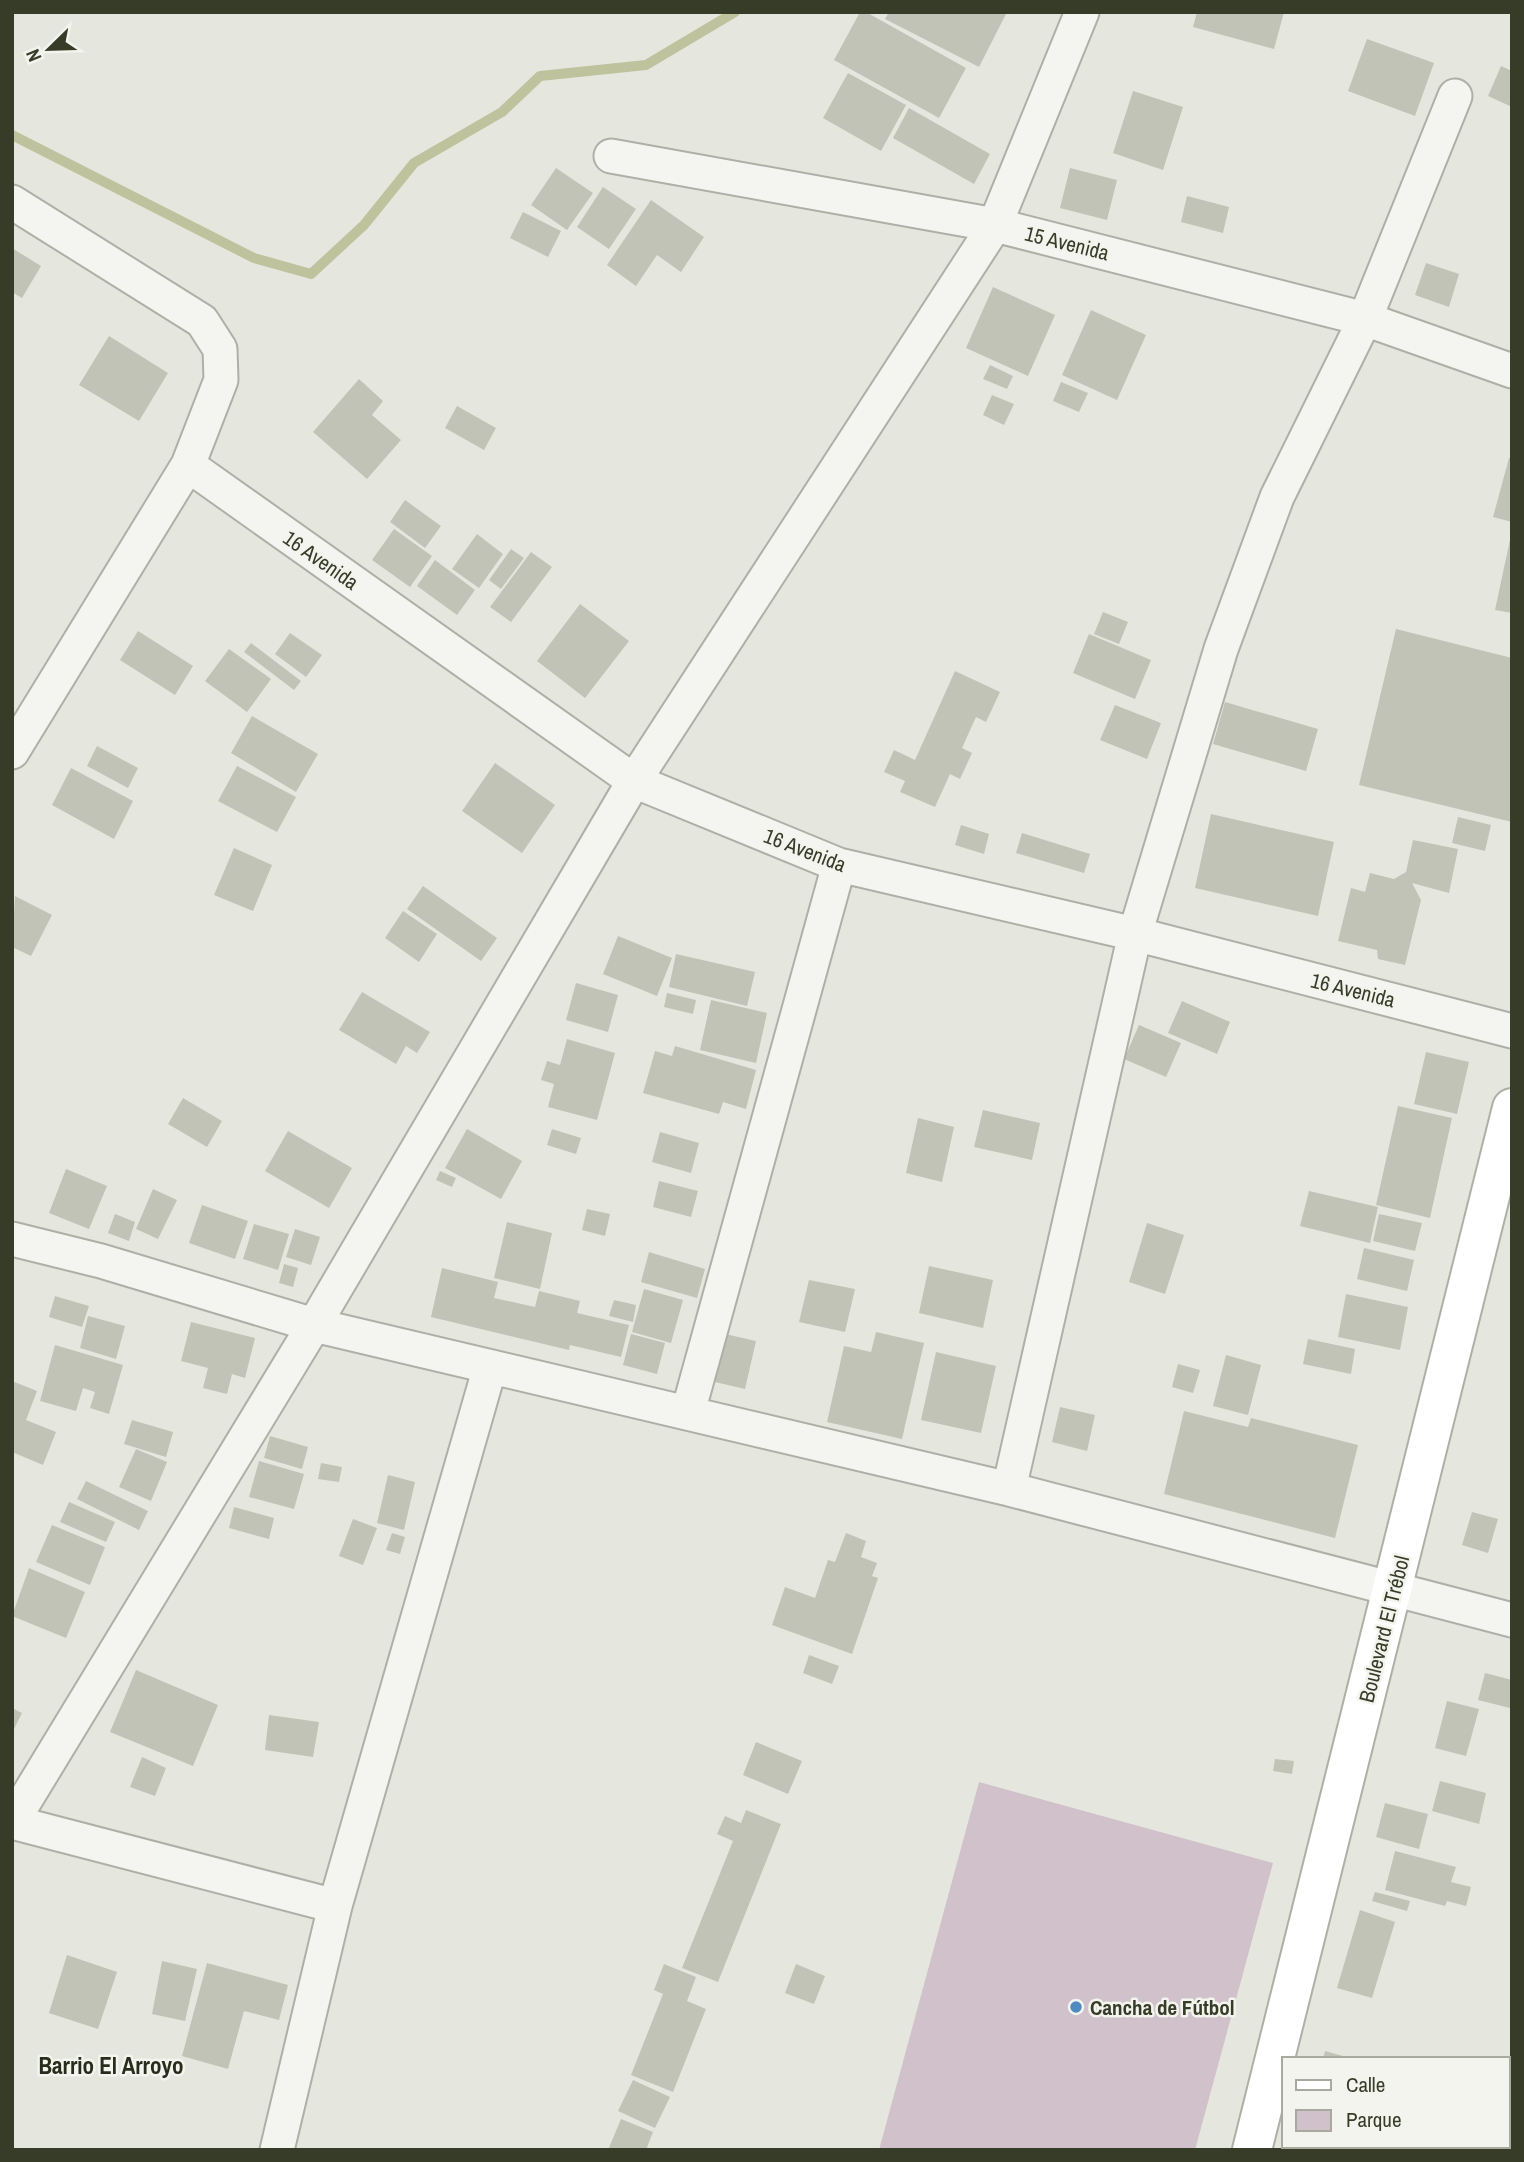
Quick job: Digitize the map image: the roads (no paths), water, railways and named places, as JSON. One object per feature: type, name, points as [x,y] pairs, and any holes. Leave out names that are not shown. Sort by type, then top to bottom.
[{"type":"main road","name":"Boulevard El Trébol","points":[[1256,2149],[1512,1108]]},
{"type":"street","points":[[335,1906],[12,1822],[314,1325],[634,781],[995,225],[1082,12]]},
{"type":"street","points":[[1009,1489],[1135,934],[1221,649],[1277,496],[1365,319],[1455,96]]},
{"type":"street","name":"15 Avenida","points":[[611,156],[995,225],[1365,319],[1512,371]]},
{"type":"street","points":[[12,202],[202,321],[220,349],[221,380],[188,465],[13,750]]},
{"type":"street","name":"16 Avenida","points":[[188,465],[634,781],[839,865],[1135,934],[1512,1031]]},
{"type":"street","points":[[688,1412],[839,865]]},
{"type":"street","points":[[12,1239],[101,1261],[314,1325],[1009,1489],[1512,1620]]},
{"type":"street","points":[[277,2150],[335,1906],[490,1367]]},
{"type":"waterway","points":[[12,135],[254,258],[311,274],[364,225],[414,163],[502,112],[540,76],[646,65],[735,12]]},
{"type":"place","name":"Cancha de Fútbol","points":[[1076,2007]]},
{"type":"district","name":"Barrio El Arroyo","points":[[111,2065]]}]
